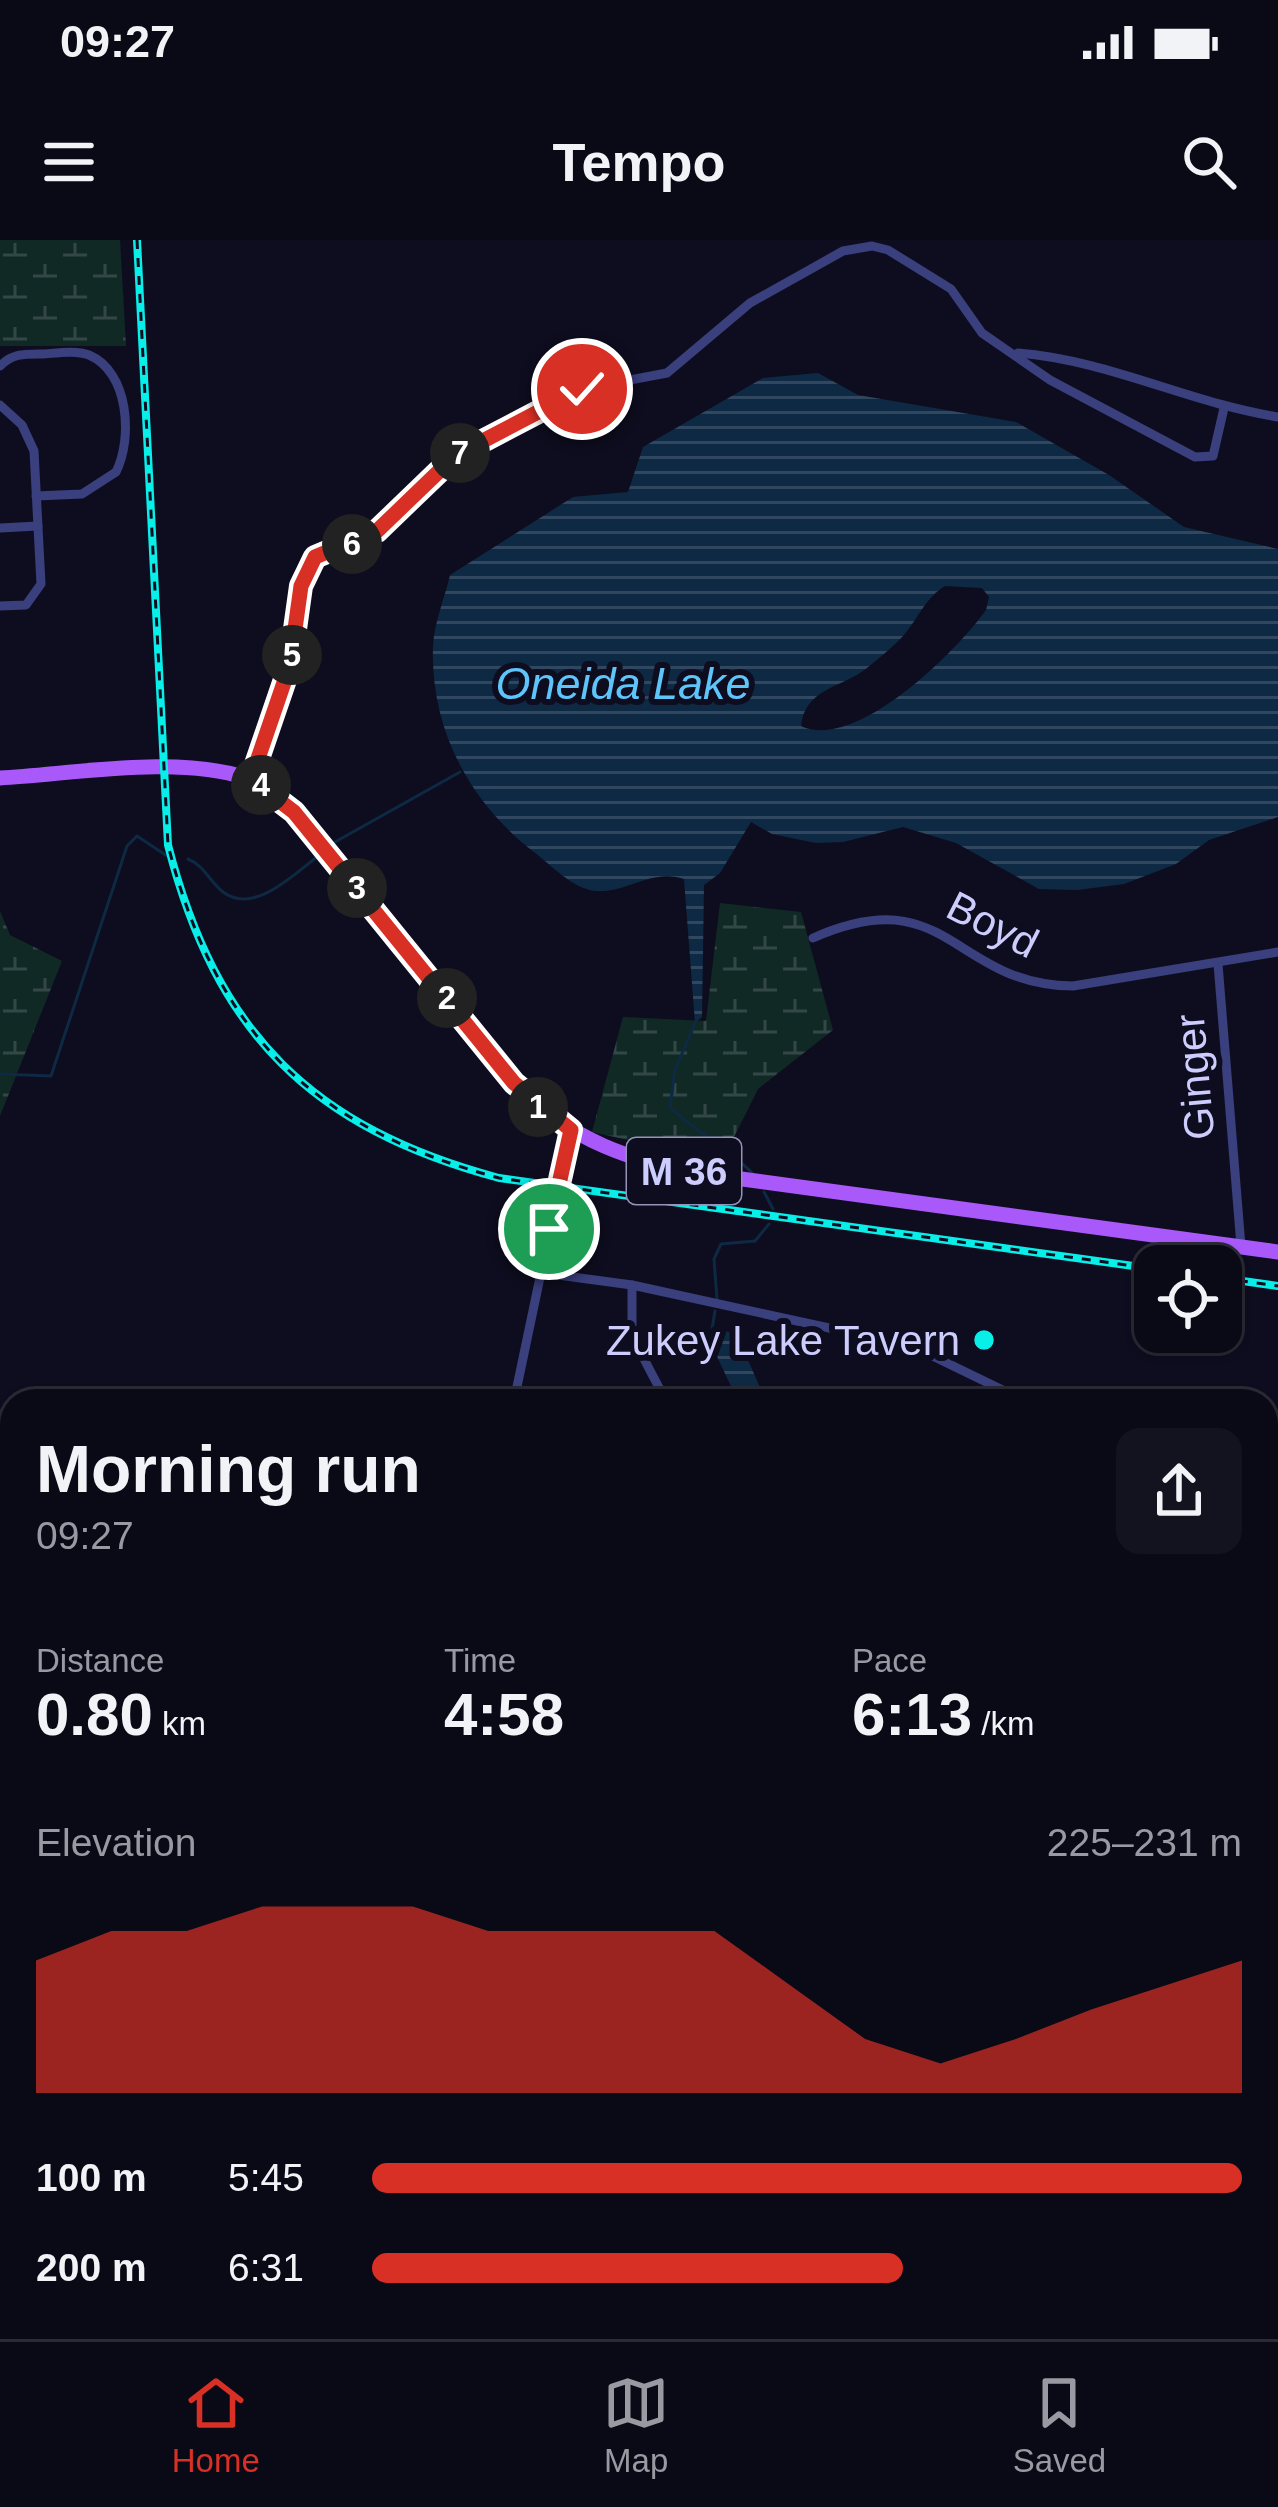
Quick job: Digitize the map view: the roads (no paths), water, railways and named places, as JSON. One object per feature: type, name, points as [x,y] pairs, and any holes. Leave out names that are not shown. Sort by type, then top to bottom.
[{"type":"main road","name":"M 36","points":[[0,778],[203,769],[251,779],[294,812],[514,1083],[571,1130],[621,1155],[705,1174],[1234,1245]]},
{"type":"main road","name":"M 36","points":[[1242,1246],[1278,1252]]},
{"type":"street","points":[[251,779],[290,665],[301,586],[315,557],[377,531],[456,455],[582,389],[667,373],[750,303],[859,247],[888,250],[951,289],[982,333],[1018,353],[1051,380],[1150,437],[1205,460],[1220,443],[1224,408]]},
{"type":"street","points":[[0,366],[15,355],[81,353],[94,358],[120,386],[124,444],[116,472],[82,494],[36,496]]},
{"type":"street","points":[[1018,353],[1110,369],[1224,408],[1278,417]]},
{"type":"street","points":[[0,405],[29,435],[39,592],[26,605],[0,606]]},
{"type":"street","points":[[0,528],[38,526]]},
{"type":"street","name":"Boyd","points":[[813,938],[860,919],[902,917],[1009,976],[1044,986],[1093,983],[1175,965],[1218,964]]},
{"type":"street","name":"Ginger","points":[[1241,1245],[1218,964],[1278,952]]},
{"type":"street","points":[[517,1389],[571,1130]]},
{"type":"street","points":[[543,1273],[632,1285],[912,1346],[1000,1389]]},
{"type":"street","points":[[632,1285],[632,1336],[660,1389]]},
{"type":"water","name":"Oneida Lake","points":[[818,373],[858,395],[1016,422],[1109,475],[1184,527],[1278,549],[1278,817],[1209,840],[1176,864],[1124,884],[1077,890],[1039,889],[956,843],[903,827],[843,842],[816,843],[772,834],[751,822],[720,873],[704,885],[702,1017],[695,1023],[684,879],[661,877],[608,891],[587,889],[563,876],[511,832],[473,787],[447,735],[434,677],[434,637],[450,575],[573,497],[628,492],[643,447],[763,378]],"holes":[[[945,586],[982,588],[989,597],[986,610],[953,649],[903,693],[849,725],[824,730],[801,726],[817,696],[857,675],[886,652],[938,591]]]},
{"type":"water","points":[[712,1329],[736,1333],[761,1389],[732,1389],[712,1346]]},
{"type":"waterway","points":[[335,842],[460,772]]},
{"type":"waterway","points":[[0,1074],[51,1076],[127,846],[137,836],[167,856]]},
{"type":"waterway","points":[[188,859],[223,892],[247,899],[273,890],[317,857]]},
{"type":"waterway","points":[[695,1023],[675,1070],[670,1107],[752,1173]]},
{"type":"waterway","points":[[764,1192],[773,1209]]},
{"type":"waterway","points":[[717,1299],[714,1259],[721,1244],[755,1241],[769,1224]]},
{"type":"waterway","points":[[712,1329],[715,1311]]},
{"type":"railway","points":[[137,240],[168,845],[188,911],[214,969],[245,1020],[281,1063],[325,1100],[375,1131],[433,1157],[499,1178],[1134,1266]]},
{"type":"railway","points":[[1242,1281],[1278,1286]]},
{"type":"place","name":"Zukey Lake Tavern","points":[[984,1340]]}]
